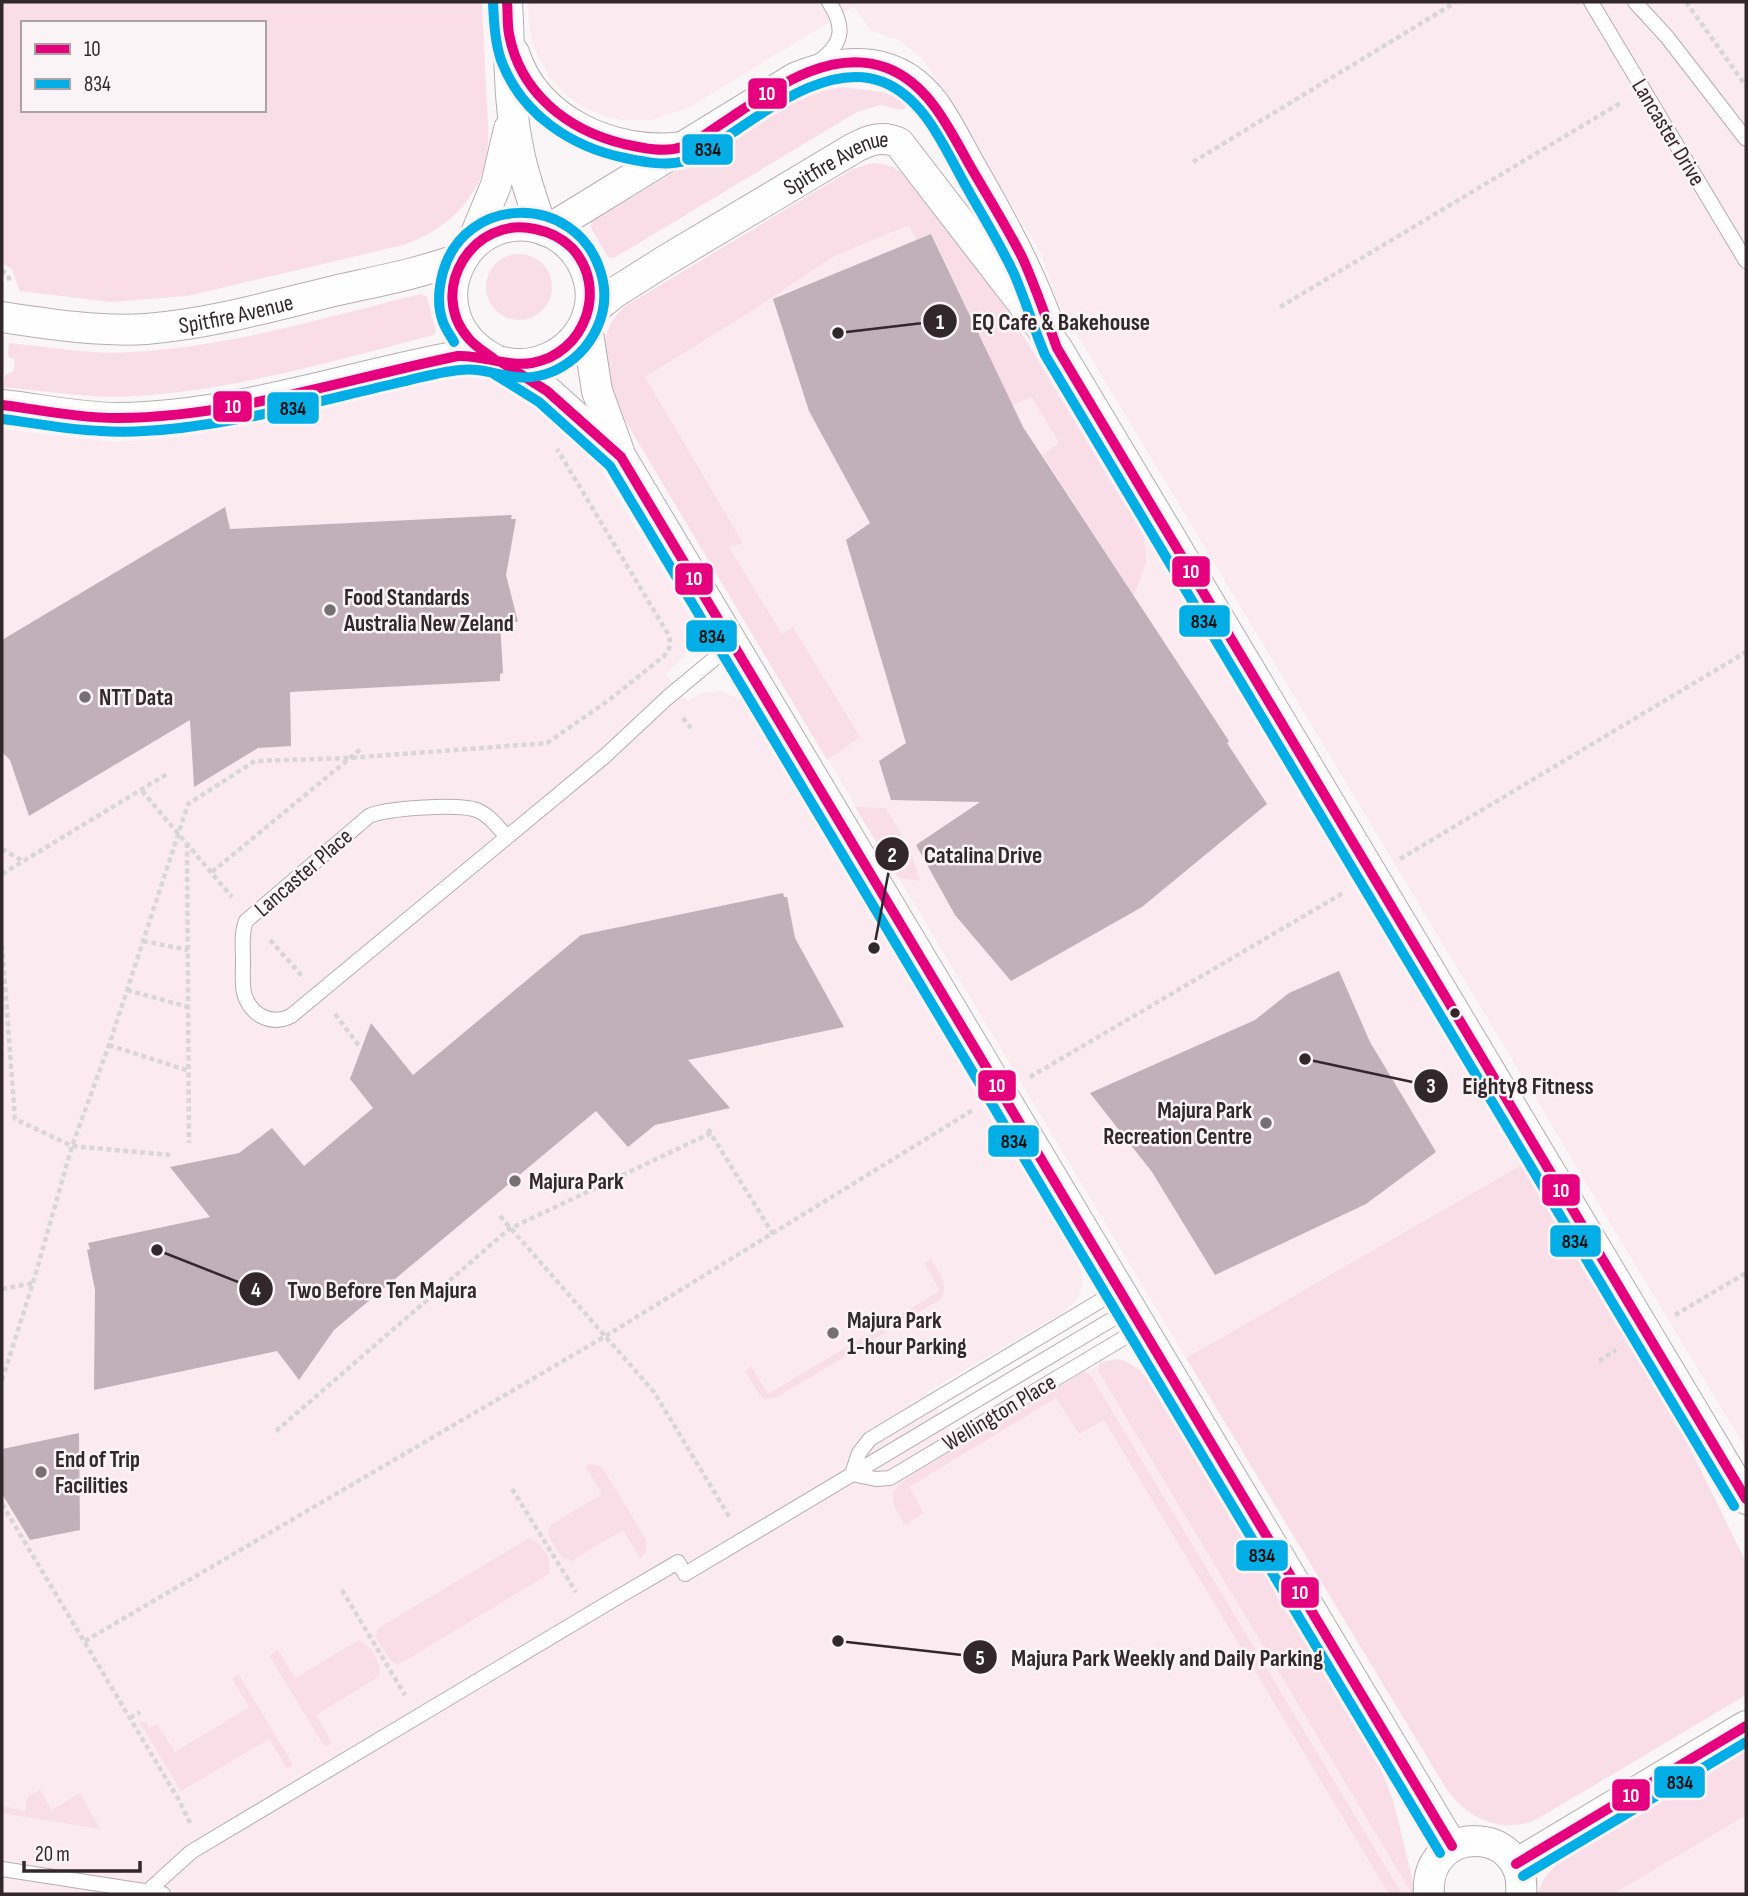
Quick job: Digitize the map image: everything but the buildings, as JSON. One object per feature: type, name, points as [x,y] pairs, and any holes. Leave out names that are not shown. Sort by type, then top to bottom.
[{"type":"street","points":[[507,2],[512,106],[518,151],[544,230]]},
{"type":"street","points":[[509,33],[525,79],[538,97],[564,120],[609,140],[625,144],[660,149],[683,147]]},
{"type":"street","points":[[544,230],[785,84],[823,68],[864,63],[896,72],[928,96],[941,114],[1022,258],[1058,348],[1746,1499]]},
{"type":"street","points":[[512,106],[501,170],[467,253],[454,277],[453,310],[467,340],[475,348],[548,391],[621,457]]},
{"type":"street","name":"Spitfire Avenue","points":[[587,318],[614,293],[653,268],[854,148],[874,139],[887,138],[899,143],[909,155],[1058,348]]},
{"type":"street","points":[[467,253],[480,239],[504,228],[530,227],[544,230],[570,246],[585,268],[590,296],[587,318],[597,391],[621,457],[1452,1846]]},
{"type":"street","name":"Spitfire Avenue","points":[[6,303],[46,323],[119,329],[184,325],[243,314],[433,268],[467,253]]},
{"type":"street","points":[[2,405],[109,418],[162,414],[228,406],[458,356],[468,355],[524,364],[546,360],[574,340],[587,318]]},
{"type":"street","points":[[1429,1894],[1431,1871],[1440,1857],[1452,1846],[1473,1840],[1488,1842],[1501,1848],[1520,1886],[1746,1726]]},
{"type":"lane","points":[[785,84],[826,56],[838,41],[839,21],[830,2]]},
{"type":"lane","name":"Lancaster Drive","points":[[1591,2],[1746,261]]},
{"type":"lane","points":[[1635,2],[1667,37],[1746,139]]},
{"type":"lane","name":"Lancaster Place","points":[[507,837],[486,815],[471,808],[456,806],[379,811],[369,816],[246,921],[243,935],[243,990],[251,1006],[258,1014],[271,1020],[280,1021],[291,1016],[507,837],[605,755],[733,643]]},
{"type":"lane","name":"Wellington Place","points":[[852,1474],[876,1479],[890,1478],[1131,1308]]},
{"type":"lane","name":"Wellington Place","points":[[852,1474],[1131,1308]]},
{"type":"lane","name":"Wellington Place","points":[[852,1474],[859,1454],[870,1439],[1131,1308]]},
{"type":"lane","points":[[147,1892],[178,1863],[203,1845],[590,1614],[678,1562],[685,1574],[852,1474]]},
{"type":"lane","points":[[2,1869],[163,1894]]},
{"type":"path","points":[[1193,162],[1456,2]]},
{"type":"path","points":[[1686,2],[1746,86]]},
{"type":"path","points":[[1280,307],[1643,89]]},
{"type":"path","points":[[2,270],[8,275],[6,303]]},
{"type":"path","points":[[1393,863],[1746,652]]},
{"type":"path","points":[[212,872],[362,748]]},
{"type":"path","points":[[2,874],[167,774]]},
{"type":"path","points":[[187,843],[189,1143]]},
{"type":"path","points":[[2,849],[23,861]]},
{"type":"path","points":[[1021,1082],[1349,889]]},
{"type":"path","points":[[143,941],[188,950]]},
{"type":"path","points":[[2,945],[15,1119],[72,1146],[170,1155]]},
{"type":"path","points":[[127,990],[188,1007]]},
{"type":"path","points":[[108,1045],[189,1071]]},
{"type":"path","points":[[85,1641],[604,1337],[982,1105]]},
{"type":"path","points":[[276,1431],[509,1229],[710,1131],[773,1234]]},
{"type":"path","points":[[500,1216],[654,1392],[744,1539]]},
{"type":"path","points":[[1668,1319],[1746,1273]]},
{"type":"path","points":[[2,1289],[33,1283]]},
{"type":"path","points":[[513,1489],[590,1614]]},
{"type":"path","points":[[2,1504],[203,1845]]},
{"type":"path","points":[[342,1590],[418,1717]]},
{"type":"path","points":[[130,1718],[140,1712]]},
{"type":"shaded area","points":[[2,2],[482,2],[487,154],[477,185],[468,199],[446,222],[433,231],[403,245],[187,296],[111,302],[20,291],[12,269],[2,264]]},
{"type":"shaded area","points":[[528,2],[1746,2],[1746,1447],[1057,301],[1041,253],[923,59],[900,41],[870,30],[854,7],[690,107],[652,120],[623,120],[607,117],[581,106],[550,78],[533,46]]},
{"type":"shaded area","points":[[842,87],[883,92],[908,103],[903,110],[881,105],[857,112],[614,258],[608,257],[591,228],[591,222],[794,100]]},
{"type":"shaded area","points":[[873,163],[893,167],[905,175],[999,296],[1144,536],[1146,562],[1134,596],[1043,455],[1059,443],[1032,397],[1012,405],[932,234],[916,240],[909,225],[834,256],[645,377],[743,543],[729,547],[782,634],[793,627],[860,737],[827,760],[616,405],[604,367],[605,341],[615,318],[624,307],[853,169]]},
{"type":"shaded area","points":[[882,163],[905,175],[1030,345],[1523,1164],[1186,1358],[616,405],[604,339],[612,321],[624,307],[853,169]]},
{"type":"shaded area","points":[[513,254],[525,254],[537,259],[547,269],[552,287],[550,300],[537,315],[525,320],[513,320],[501,315],[491,305],[486,293],[486,281],[491,269],[501,259]]},
{"type":"shaded area","points":[[421,294],[427,297],[436,331],[434,335],[286,373],[174,393],[119,397],[3,387],[5,375],[14,371],[15,360],[8,356],[9,343],[102,352],[169,349],[278,330]]},
{"type":"shaded area","name":"Majura Park","points":[[478,374],[508,380],[524,387],[582,441],[591,453],[688,614],[692,630],[691,644],[684,657],[666,674],[687,701],[702,693],[720,691],[736,697],[745,707],[1081,1269],[1082,1287],[1078,1297],[1067,1310],[927,1392],[959,1447],[1105,1361],[1123,1360],[1139,1369],[1381,1770],[1393,1800],[1416,1894],[2,1894],[2,429],[114,442],[179,437],[264,422],[461,375]]},
{"type":"shaded area","points":[[855,807],[886,808],[910,850],[920,881],[898,878]]},
{"type":"shaded area","points":[[1523,1164],[1681,1430],[1746,1562],[1746,1695],[1539,1818],[1526,1823],[1500,1825],[1477,1817],[1456,1801],[1447,1790],[1186,1358]]},
{"type":"shaded area","points":[[931,1259],[944,1283],[941,1299],[779,1396],[765,1400],[759,1394],[745,1371],[751,1366],[768,1394],[940,1291],[924,1263]]},
{"type":"shaded area","points":[[1115,1359],[1133,1366],[1148,1380],[1381,1770],[1393,1800],[1416,1894],[1412,1894],[1099,1372],[1099,1363]]},
{"type":"shaded area","points":[[1085,1371],[1091,1376],[1402,1894],[1389,1894],[1104,1420],[1079,1434],[1056,1398],[909,1487],[924,1513],[905,1525],[901,1519],[893,1497],[904,1480]]},
{"type":"shaded area","points":[[585,1466],[599,1466],[605,1472],[646,1540],[646,1552],[640,1558],[623,1530],[571,1561],[562,1557],[548,1535],[550,1525],[602,1494]]},
{"type":"shaded area","points":[[529,1538],[545,1552],[549,1574],[398,1665],[391,1661],[376,1637],[377,1629]]},
{"type":"shaded area","points":[[359,1640],[374,1655],[380,1676],[316,1715],[332,1743],[325,1747],[269,1656],[278,1650],[295,1678]]},
{"type":"shaded area","points":[[239,1675],[293,1765],[287,1769],[269,1739],[181,1791],[139,1722],[146,1722],[150,1728],[157,1724],[175,1752],[249,1707],[232,1679]]},
{"type":"shaded area","points":[[1746,1748],[1746,1894],[1537,1894],[1545,1877],[1565,1856]]},
{"type":"shaded area","points":[[1746,1748],[1746,1815],[1613,1894],[1537,1894],[1545,1877],[1565,1856]]},
{"type":"shaded area","points":[[40,1790],[52,1810],[80,1793],[100,1829],[2,1813],[2,1806],[25,1811],[28,1796]]},
{"type":"transit line","name":"10","points":[[507,2],[508,30],[515,55],[535,91],[565,119],[603,138],[624,144],[660,150],[687,145],[776,88],[819,68],[842,63],[864,63],[887,68],[916,86],[928,98],[948,126],[1023,259],[1057,348],[1746,1499]]},
{"type":"transit line","name":"834","points":[[493,3],[501,60],[521,97],[550,125],[586,146],[605,153],[648,162],[687,160],[796,93],[840,78],[862,77],[883,82],[911,100],[923,113],[1010,265],[1045,355],[1734,1506]]},
{"type":"transit line","name":"834","points":[[2,419],[89,430],[157,430],[267,413],[452,371],[484,371],[516,377],[540,376],[554,371],[579,353],[589,342],[602,315],[604,285],[600,270],[587,245],[568,227],[545,216],[520,213],[496,217],[473,228],[455,246],[440,284],[440,313],[454,342]]},
{"type":"transit line","name":"10","points":[[2,405],[89,417],[161,416],[247,404],[458,356],[532,363],[550,357],[566,347],[578,333],[590,300],[589,282],[583,264],[572,248],[555,236],[535,229],[513,228],[492,234],[476,245],[463,261],[455,279],[452,300],[457,320],[469,339],[494,359]]},
{"type":"transit line","name":"10","points":[[501,362],[547,391],[621,457],[1452,1846]]},
{"type":"transit line","name":"834","points":[[494,374],[539,402],[610,466],[1440,1853]]},
{"type":"transit line","name":"10","points":[[1516,1864],[1746,1726]]},
{"type":"transit line","name":"834","points":[[1523,1876],[1746,1742]]},
{"type":"place","name":"EQ Cafe & Bakehouse","points":[[838,333]]},
{"type":"place","name":"Food Standards Australia New Zeland","points":[[330,610]]},
{"type":"place","name":"NTT Data","points":[[85,697]]},
{"type":"place","name":"Catalina Drive","points":[[874,948]]},
{"type":"place","name":"Eighty8 Fitness","points":[[1305,1059]]},
{"type":"place","name":"Majura Park Recreation Centre","points":[[1266,1123]]},
{"type":"place","name":"Majura Park","points":[[515,1181]]},
{"type":"place","name":"Two Before Ten Majura","points":[[157,1250]]},
{"type":"place","name":"Majura Park 1-hour Parking","points":[[833,1333]]},
{"type":"place","name":"End of Trip Facilities","points":[[41,1472]]},
{"type":"place","name":"Majura Park Weekly and Daily Parking","points":[[838,1641]]}]
